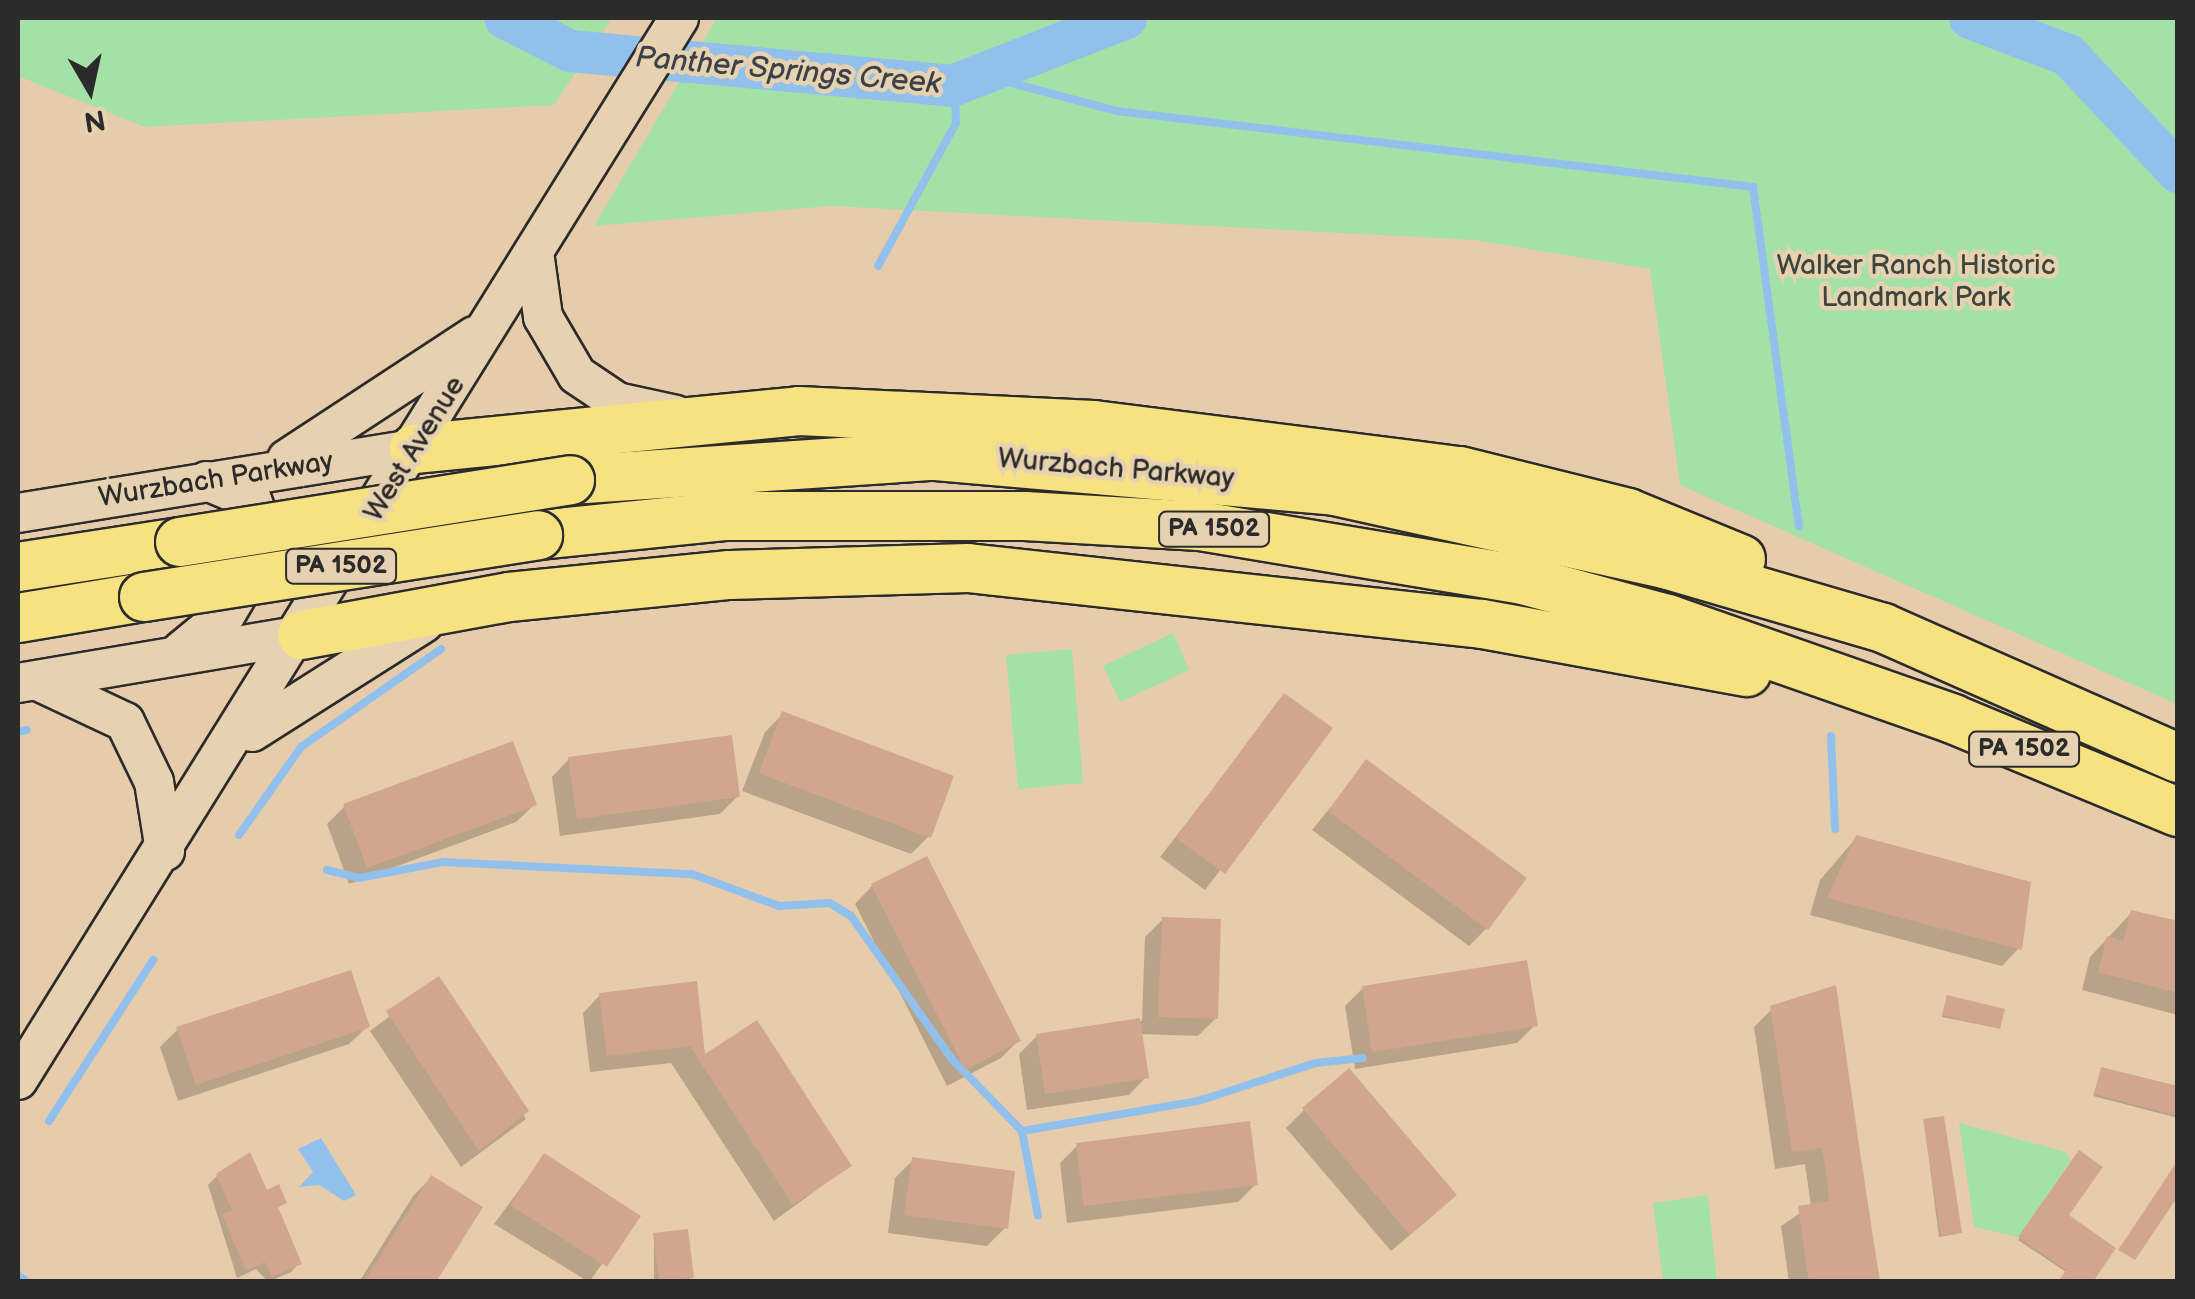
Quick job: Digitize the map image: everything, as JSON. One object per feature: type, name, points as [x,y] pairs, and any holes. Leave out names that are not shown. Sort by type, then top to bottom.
[{"type":"highway","points":[[414,449],[688,418],[910,412],[1094,425],[1460,471],[1628,513],[1883,628]]},
{"type":"highway","points":[[486,601],[462,545],[495,466],[544,432]]},
{"type":"highway","name":"Wurzbach Parkway","points":[[18,567],[570,480],[936,456],[1097,463],[1335,491],[1500,526],[1883,628],[2178,758]]},
{"type":"highway","name":"Wurzbach Parkway","points":[[18,618],[538,536],[861,511],[1200,526],[1523,580],[1668,619],[2178,812]]},
{"type":"highway","points":[[302,635],[486,601],[730,575],[968,568],[1482,624],[1868,694]]},
{"type":"main road","name":"West Avenue","points":[[18,1080],[302,635],[679,18]]},
{"type":"main road","points":[[535,259],[542,317],[576,375],[617,402],[688,418]]},
{"type":"main road","points":[[261,472],[342,430],[496,319]]},
{"type":"main road","name":"Wurzbach Parkway","points":[[18,512],[414,449]]},
{"type":"main road","points":[[179,652],[226,614],[268,543],[252,500],[207,481]]},
{"type":"main road","points":[[230,749],[304,691],[486,601]]},
{"type":"main road","points":[[26,682],[179,652],[302,635]]},
{"type":"main road","points":[[26,682],[125,722],[154,782],[165,851]]},
{"type":"green space","points":[[18,18],[612,18],[554,105],[145,127],[18,76]]},
{"type":"green space","name":"Walker Ranch Historic Landmark Park","points":[[717,18],[2177,18],[2177,704],[1680,485],[1650,269],[1474,240],[831,206],[594,226]]},
{"type":"green space","points":[[1173,633],[1189,670],[1120,702],[1103,666]]},
{"type":"green space","points":[[1072,649],[1083,783],[1018,789],[1006,655]]},
{"type":"green space","points":[[1959,1123],[2066,1152],[2071,1161],[2018,1237],[1974,1227]]},
{"type":"green space","points":[[1708,1195],[1717,1281],[1663,1281],[1653,1203]]},
{"type":"water","points":[[321,1138],[356,1195],[344,1201],[319,1185],[299,1187],[313,1172],[298,1149]]},
{"type":"building","points":[[1284,693],[1333,728],[1225,874],[1176,838]]},
{"type":"building","points":[[782,711],[954,776],[931,838],[759,773]]},
{"type":"building","points":[[732,735],[740,797],[577,819],[568,757]]},
{"type":"building","points":[[513,741],[537,805],[367,868],[343,804]]},
{"type":"building","points":[[1366,759],[1527,878],[1488,930],[1328,811]]},
{"type":"building","points":[[1856,835],[2031,882],[2022,950],[1827,898]]},
{"type":"building","points":[[927,856],[1021,1041],[965,1070],[871,884]]},
{"type":"building","points":[[2131,910],[2178,921],[2178,993],[2098,972],[2107,936],[2123,941]]},
{"type":"building","points":[[1162,917],[1221,919],[1218,1019],[1158,1017]]},
{"type":"building","points":[[1527,960],[1538,1026],[1372,1052],[1362,986]]},
{"type":"building","points":[[351,970],[370,1027],[196,1085],[176,1027]]},
{"type":"building","points":[[439,976],[529,1111],[479,1151],[386,1011]]},
{"type":"building","points":[[697,981],[705,1054],[757,1020],[852,1166],[793,1205],[690,1046],[607,1056],[599,993]]},
{"type":"building","points":[[1836,985],[1880,1282],[1809,1282],[1798,1206],[1829,1201],[1828,1186],[1822,1148],[1792,1152],[1770,1006]]},
{"type":"building","points":[[1947,995],[2005,1009],[2000,1029],[1942,1015]]},
{"type":"building","points":[[1140,1018],[1149,1078],[1045,1094],[1036,1034]]},
{"type":"building","points":[[2101,1067],[2178,1086],[2178,1116],[2094,1094]]},
{"type":"building","points":[[1349,1068],[1457,1195],[1410,1235],[1302,1108]]},
{"type":"building","points":[[1944,1116],[1962,1233],[1941,1236],[1923,1119]]},
{"type":"building","points":[[1250,1121],[1258,1185],[1084,1206],[1076,1143]]},
{"type":"building","points":[[2079,1150],[2103,1167],[2069,1215],[2116,1248],[2093,1282],[2058,1282],[2066,1270],[2018,1237]]},
{"type":"building","points":[[250,1152],[267,1190],[279,1184],[287,1203],[278,1207],[302,1264],[272,1277],[265,1262],[246,1271],[222,1214],[232,1210],[216,1174]]},
{"type":"building","points":[[544,1153],[641,1216],[607,1267],[510,1205]]},
{"type":"building","points":[[912,1157],[1015,1171],[1008,1229],[904,1215]]},
{"type":"building","points":[[2178,1160],[2178,1196],[2135,1260],[2118,1250]]},
{"type":"building","points":[[431,1175],[483,1207],[436,1282],[364,1282]]},
{"type":"building","points":[[688,1229],[694,1278],[659,1282],[653,1233]]},
{"type":"waterway","name":"Panther Springs Creek","points":[[505,18],[570,51],[952,86],[1126,18]]},
{"type":"waterway","name":"Panther Springs Creek","points":[[1970,18],[2068,55],[2178,172]]},
{"type":"waterway","points":[[985,76],[1117,111],[1753,187],[1799,526]]},
{"type":"waterway","points":[[878,266],[956,123],[955,85]]},
{"type":"waterway","points":[[239,835],[301,747],[441,649]]},
{"type":"waterway","points":[[18,732],[27,730]]},
{"type":"waterway","points":[[1831,736],[1835,829]]},
{"type":"waterway","points":[[327,870],[359,878],[443,862],[692,874],[779,906],[830,903],[851,916],[951,1058],[1022,1131],[1198,1101],[1316,1063],[1363,1058]]},
{"type":"waterway","points":[[49,1121],[153,960]]},
{"type":"waterway","points":[[1022,1131],[1038,1216]]},
{"type":"waterway","points":[[18,1275],[27,1282]]}]
